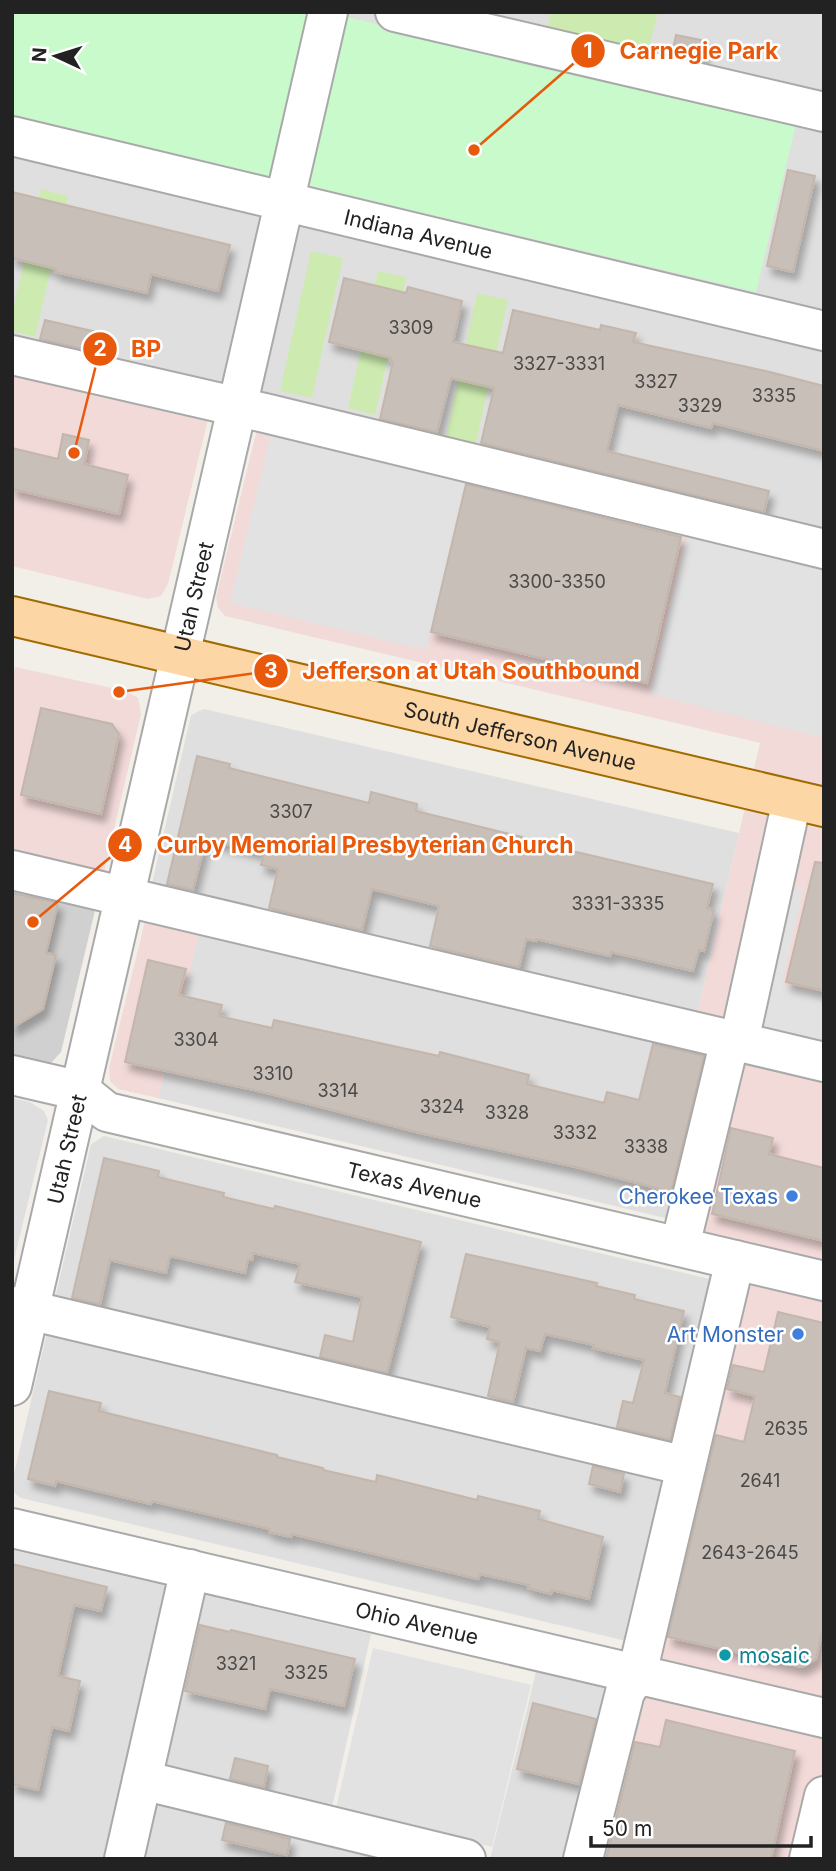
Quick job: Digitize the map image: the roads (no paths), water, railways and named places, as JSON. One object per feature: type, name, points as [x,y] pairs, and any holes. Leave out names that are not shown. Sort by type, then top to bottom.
[{"type":"main road","name":"South Jefferson Avenue","points":[[12,616],[808,803]]},
{"type":"street","name":"Utah Street","points":[[12,1386],[21,1308],[81,1091],[328,12]]},
{"type":"street","points":[[396,12],[824,112]]},
{"type":"street","name":"Indiana Avenue","points":[[12,136],[824,331]]},
{"type":"street","points":[[12,355],[824,549]]},
{"type":"street","points":[[680,1246],[730,1040],[742,1028],[808,803]]},
{"type":"street","points":[[12,870],[127,895],[824,1062]]},
{"type":"street","name":"Texas Avenue","points":[[12,1075],[81,1091],[107,1112],[824,1281]]},
{"type":"street","points":[[583,1859],[625,1692],[637,1674],[735,1260]]},
{"type":"street","points":[[21,1308],[686,1466]]},
{"type":"street","name":"Ohio Avenue","points":[[12,1528],[824,1718]]},
{"type":"street","points":[[124,1859],[190,1569]]},
{"type":"street","points":[[142,1780],[466,1859]]},
{"type":"street","points":[[809,1859],[824,1796]]},
{"type":"place","name":"Carnegie Park","points":[[474,150]]},
{"type":"place","name":"BP","points":[[74,453]]},
{"type":"place","name":"Jefferson at Utah Southbound","points":[[119,692]]},
{"type":"place","name":"Curby Memorial Presbyterian Church","points":[[33,922]]},
{"type":"place","name":"Cherokee Texas","points":[[792,1196]]},
{"type":"place","name":"Art Monster","points":[[798,1334]]},
{"type":"place","name":"mosaic","points":[[725,1655]]}]
